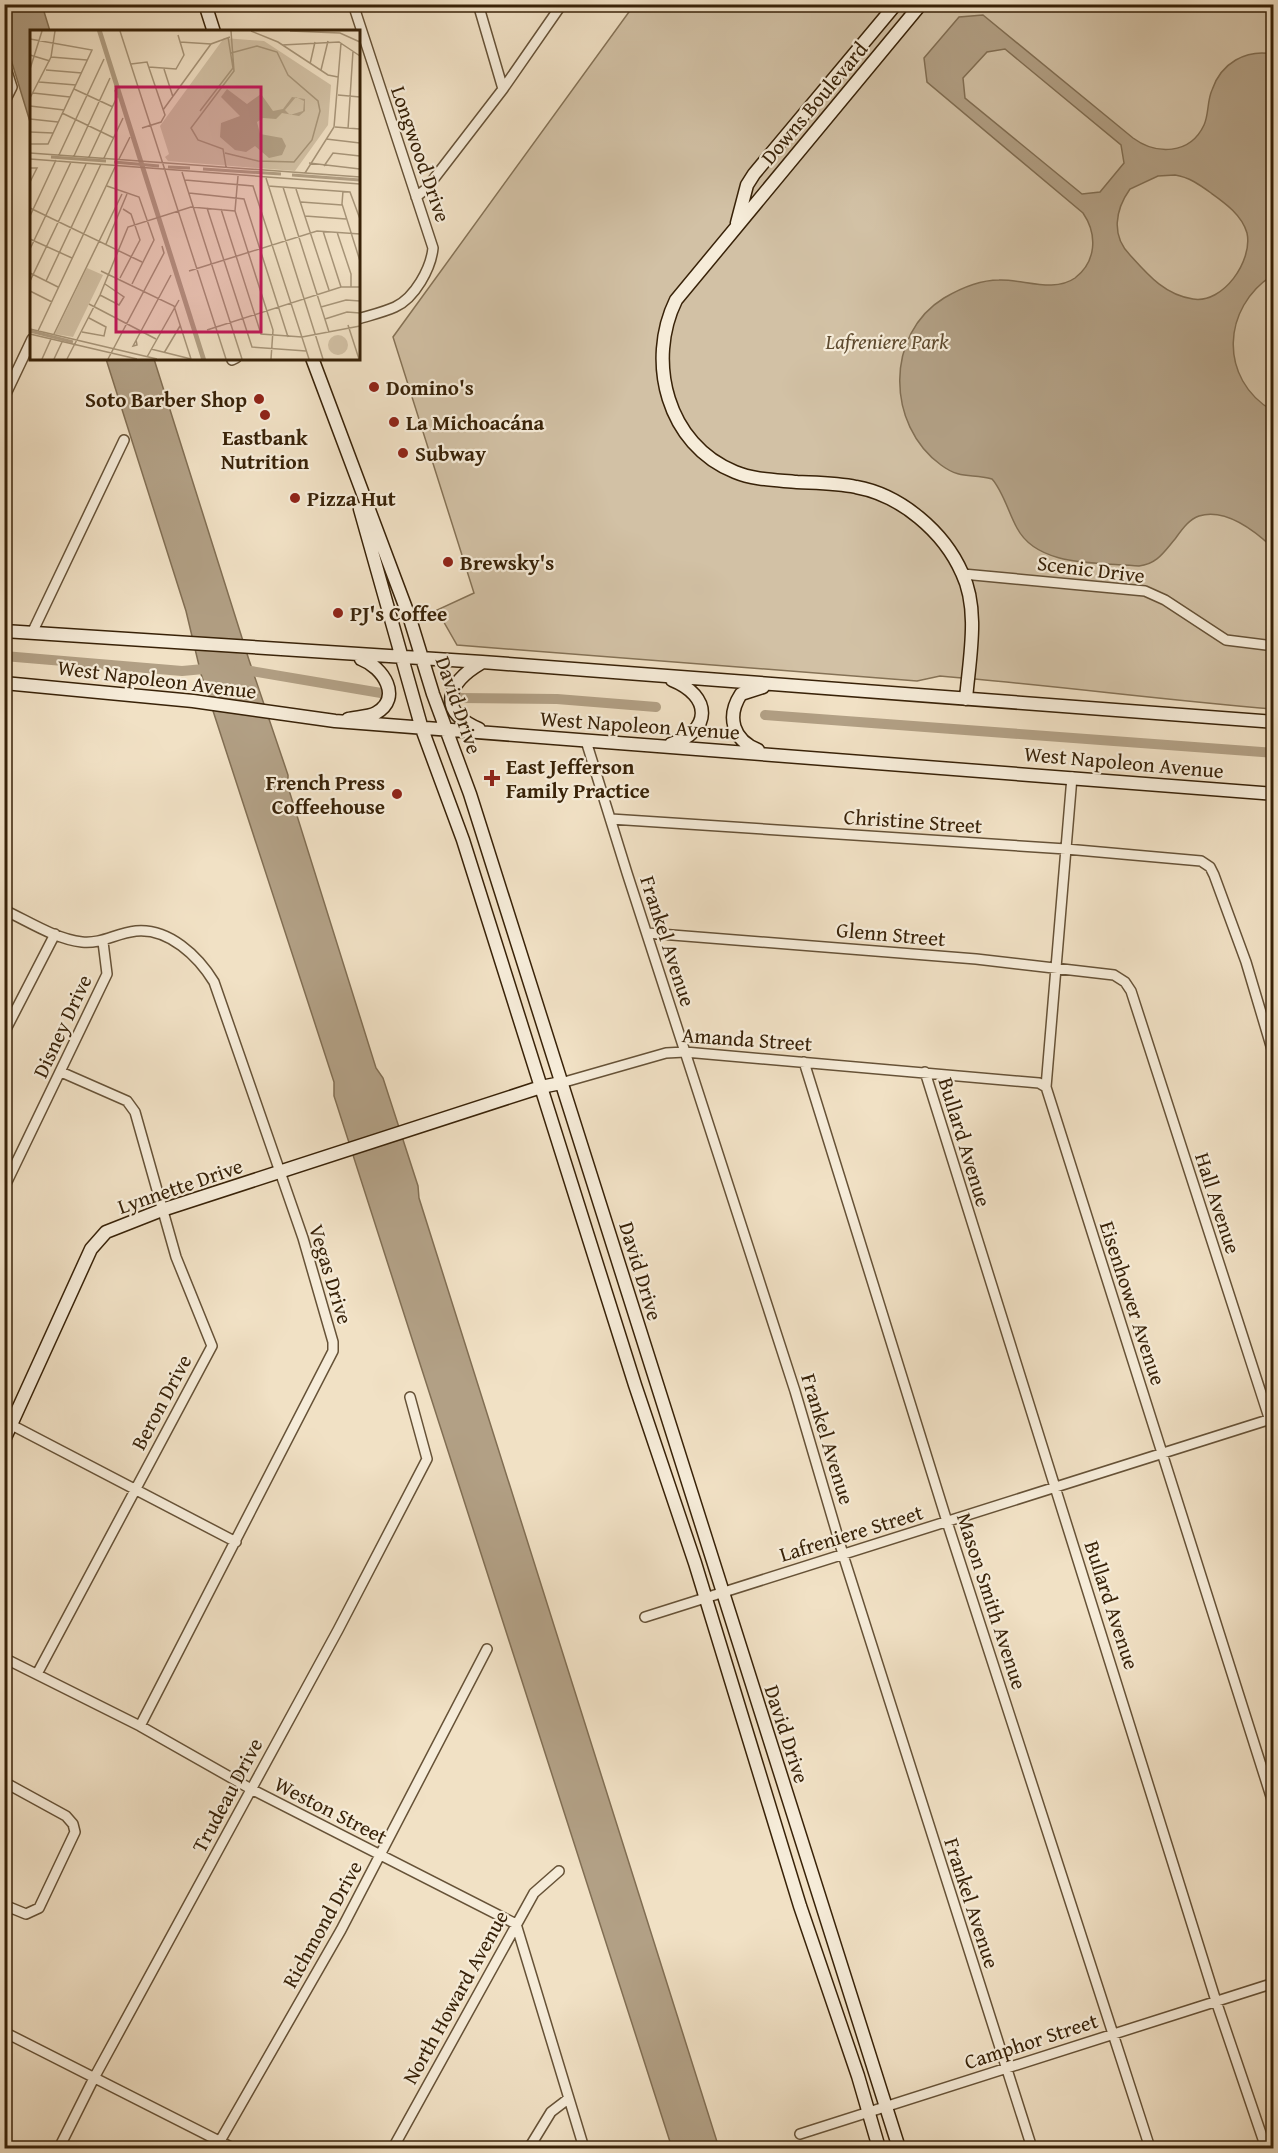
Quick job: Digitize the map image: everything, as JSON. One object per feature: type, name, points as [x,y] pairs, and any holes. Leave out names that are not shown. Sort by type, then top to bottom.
[{"type":"main road","points":[[205,4],[213,30]]},
{"type":"main road","name":"Downs Boulevard","points":[[736,227],[747,185],[754,174],[896,4]]},
{"type":"main road","name":"Downs Boulevard","points":[[921,4],[676,300],[663,336],[663,383],[676,418],[687,435],[718,463],[735,472],[755,478],[857,487],[889,498],[911,512],[943,542],[963,574],[972,618],[966,699]]},
{"type":"main road","name":"David Drive","points":[[313,360],[423,659],[446,731],[470,794],[899,2148]]},
{"type":"main road","name":"David Drive","points":[[331,410],[422,729],[463,840],[705,1598],[800,1906],[879,2148]]},
{"type":"main road","name":"West Napoleon Avenue","points":[[4,631],[355,656],[482,662],[1274,722]]},
{"type":"main road","points":[[335,721],[376,713],[385,702],[388,682],[381,671],[355,656]]},
{"type":"main road","points":[[482,662],[465,672],[454,684],[452,695],[455,712],[464,723],[489,733]]},
{"type":"main road","points":[[663,677],[685,685],[696,694],[701,703],[699,727],[693,735],[664,747]]},
{"type":"main road","name":"West Napoleon Avenue","points":[[5,683],[193,701],[335,721],[422,729],[1274,794]]},
{"type":"main road","points":[[770,754],[745,744],[735,733],[732,720],[733,710],[741,694],[773,684]]},
{"type":"main road","name":"Amanda Street","points":[[350,1149],[541,1087],[561,1083]]},
{"type":"main road","name":"Lynnette Drive","points":[[4,1440],[8,1422],[92,1249],[106,1232],[162,1210],[350,1149]]},
{"type":"main road","points":[[623,1346],[642,1341]]},
{"type":"street","name":"Longwood Drive","points":[[352,4],[433,248],[432,258],[420,283],[398,306],[360,318]]},
{"type":"street","points":[[478,4],[503,89]]},
{"type":"street","points":[[416,197],[426,189],[503,89],[562,4]]},
{"type":"street","points":[[4,62],[12,87],[4,103]]},
{"type":"street","points":[[4,398],[30,343]]},
{"type":"street","points":[[32,633],[123,440]]},
{"type":"street","name":"Scenic Drive","points":[[963,574],[1145,591],[1165,600],[1226,640],[1274,646]]},
{"type":"street","name":"Frankel Avenue","points":[[586,741],[795,1391],[843,1555],[1032,2148]]},
{"type":"street","name":"Eisenhower Avenue","points":[[1072,777],[1046,1087],[1274,1806]]},
{"type":"street","name":"Christine Street","points":[[610,819],[1066,849],[1197,860],[1211,868],[1246,962],[1274,1056]]},
{"type":"street","name":"Vegas Drive","points":[[4,910],[55,934],[79,942],[103,942],[136,931],[161,934],[185,948],[203,965],[214,982],[303,1238],[333,1342],[333,1351],[140,1726]]},
{"type":"street","name":"Glenn Street","points":[[647,933],[976,959],[1114,975],[1127,986]]},
{"type":"street","points":[[4,1033],[55,934]]},
{"type":"street","name":"Disney Drive","points":[[4,1188],[107,974],[107,958],[103,942]]},
{"type":"street","name":"Hall Avenue","points":[[1127,986],[1272,1419],[1274,1433]]},
{"type":"street","name":"Amanda Street","points":[[561,1083],[666,1053],[685,1052],[1039,1083],[1046,1087]]},
{"type":"street","name":"Mason Smith Avenue","points":[[804,1062],[947,1522],[1150,2148]]},
{"type":"street","name":"Beron Drive","points":[[37,1674],[212,1346],[176,1257],[135,1112],[127,1101],[61,1072]]},
{"type":"street","name":"Bullard Avenue","points":[[925,1072],[1216,2001],[1266,2148]]},
{"type":"street","name":"Trudeau Drive","points":[[58,2148],[338,1630],[427,1459],[410,1396]]},
{"type":"street","name":"Lafreniere Street","points":[[645,1617],[1272,1419]]},
{"type":"street","points":[[8,1422],[236,1542]]},
{"type":"street","name":"Richmond Drive","points":[[218,2145],[341,1930],[487,1648]]},
{"type":"street","name":"Weston Street","points":[[4,1659],[140,1726],[251,1789],[516,1924]]},
{"type":"street","points":[[4,1782],[66,1816],[73,1824],[75,1832],[39,1908],[26,1914],[4,1905]]},
{"type":"street","name":"North Howard Avenue","points":[[393,2148],[534,1893],[559,1871]]},
{"type":"street","points":[[516,1924],[584,2148]]},
{"type":"street","name":"Camphor Street","points":[[800,2134],[1274,1983]]},
{"type":"street","points":[[4,2032],[218,2145],[233,2148]]},
{"type":"street","points":[[529,2148],[551,2112],[568,2098]]},
{"type":"green space","name":"Lafreniere Park","points":[[634,5],[1273,5],[1273,709],[940,676],[917,681],[457,645],[437,610],[474,593],[393,337]]},
{"type":"shaded area","points":[[4,5],[42,5],[50,30],[30,30],[30,122],[5,40]]},
{"type":"shaded area","points":[[983,15],[1133,138],[1142,144],[1162,149],[1181,147],[1198,135],[1206,121],[1210,94],[1216,80],[1228,65],[1244,56],[1273,54],[1273,275],[1256,289],[1244,305],[1236,324],[1233,343],[1235,362],[1243,381],[1255,397],[1273,411],[1273,548],[1249,528],[1229,518],[1209,514],[1192,520],[1160,557],[1145,565],[1089,563],[1055,557],[1039,550],[1027,541],[1017,528],[992,479],[948,470],[923,448],[910,427],[902,404],[900,380],[903,356],[911,334],[925,314],[950,294],[985,281],[1008,280],[1048,285],[1067,282],[1082,272],[1091,256],[1092,248],[1091,230],[1083,213],[927,82],[924,58],[959,17]],"holes":[[[1005,49],[1121,145],[1124,163],[1100,192],[1082,194],[965,98],[963,78],[987,52]],[[1175,175],[1194,182],[1222,201],[1237,215],[1247,233],[1248,244],[1245,256],[1234,278],[1225,288],[1204,299],[1183,297],[1166,289],[1144,270],[1124,248],[1120,240],[1118,214],[1130,189],[1158,176]]]},
{"type":"shaded area","points":[[106,360],[154,360],[249,660],[288,775],[288,787],[376,1068],[383,1078],[418,1186],[419,1198],[719,2148],[672,2148],[334,1096],[334,1082],[201,674],[186,611]]},
{"type":"waterway","points":[[4,656],[182,671],[215,668]]},
{"type":"waterway","points":[[239,669],[381,693]]},
{"type":"waterway","points":[[460,698],[557,699],[656,707]]},
{"type":"waterway","points":[[765,715],[1274,753]]},
{"type":"place","name":"Domino's","points":[[374,387]]},
{"type":"place","name":"Soto Barber Shop","points":[[259,399]]},
{"type":"place","name":"Eastbank Nutrition","points":[[265,415]]},
{"type":"place","name":"La Michoacána","points":[[394,422]]},
{"type":"place","name":"Subway","points":[[403,453]]},
{"type":"place","name":"Pizza Hut","points":[[295,498]]},
{"type":"place","name":"Brewsky's","points":[[448,562]]},
{"type":"place","name":"PJ's Coffee","points":[[338,613]]},
{"type":"place","name":"East Jefferson Family Practice","points":[[492,778]]},
{"type":"place","name":"French Press Coffeehouse","points":[[397,794]]}]
